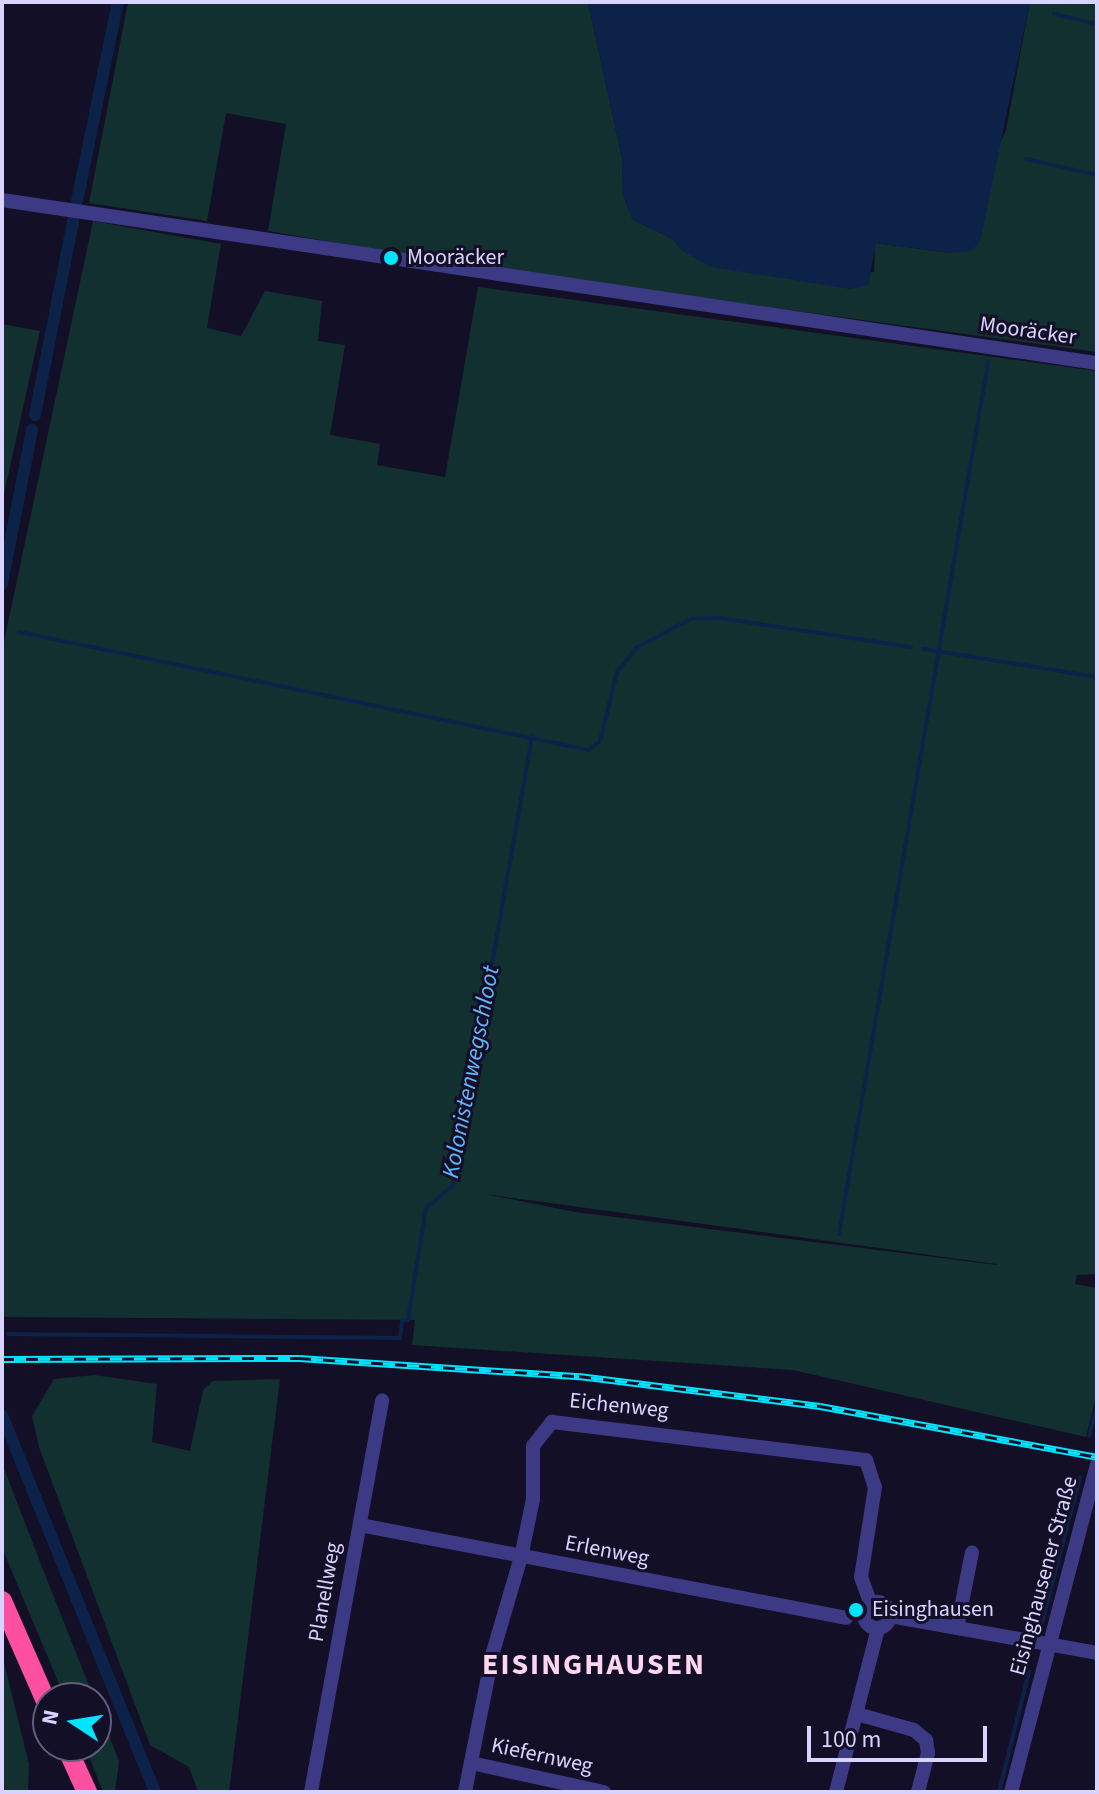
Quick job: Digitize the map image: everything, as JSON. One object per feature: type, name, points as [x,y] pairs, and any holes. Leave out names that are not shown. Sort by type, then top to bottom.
[{"type":"highway","points":[[2,1601],[37,1682]]},
{"type":"highway","points":[[73,1762],[87,1792]]},
{"type":"street","name":"Mooräcker","points":[[2,200],[1097,363]]},
{"type":"street","name":"Planellweg","points":[[311,1792],[382,1400]]},
{"type":"street","name":"Eichenweg","points":[[465,1792],[493,1652],[521,1557],[533,1499],[533,1446],[552,1422],[844,1454],[866,1460],[875,1479],[861,1571],[871,1604]]},
{"type":"street","name":"Eisinghausener Straße","points":[[1011,1792],[1097,1465]]},
{"type":"street","name":"Erlenweg","points":[[360,1525],[846,1618]]},
{"type":"street","points":[[957,1628],[972,1552]]},
{"type":"street","points":[[878,1628],[864,1618],[871,1604],[884,1604],[890,1616]]},
{"type":"street","points":[[890,1616],[1097,1653]]},
{"type":"street","points":[[836,1792],[878,1628],[890,1616]]},
{"type":"street","points":[[857,1714],[914,1730],[926,1740],[928,1753],[918,1792]]},
{"type":"street","name":"Kiefernweg","points":[[471,1763],[604,1792]]},
{"type":"green space","points":[[128,2],[588,2],[622,158],[623,195],[633,220],[671,238],[683,251],[874,272],[875,243],[950,253],[1006,130],[1030,2],[1097,2],[1097,352],[481,268],[268,231],[286,124],[226,113],[207,221],[89,203]]},
{"type":"green space","points":[[93,221],[221,244],[207,328],[241,336],[265,291],[322,301],[318,341],[345,345],[330,435],[380,444],[377,465],[445,477],[478,287],[1097,371],[1097,1274],[1077,1275],[1075,1284],[1097,1288],[1097,1394],[1086,1437],[793,1370],[412,1345],[415,1320],[3,1317],[2,651]],"holes":[[[485,1194],[996,1264],[575,1212]]]},
{"type":"green space","points":[[2,324],[40,331],[2,503]]},
{"type":"green space","points":[[94,1375],[157,1384],[152,1442],[190,1451],[203,1390],[213,1381],[280,1379],[229,1792],[198,1792],[189,1767],[150,1745],[39,1447],[32,1416],[54,1379]]},
{"type":"green space","points":[[2,1463],[88,1682],[58,1682],[2,1548]]},
{"type":"green space","points":[[2,1654],[29,1764],[28,1792],[2,1792]]},
{"type":"green space","points":[[112,1743],[119,1761],[115,1792],[103,1792],[91,1762],[112,1762]]},
{"type":"water","points":[[588,2],[1030,2],[980,242],[971,251],[950,253],[876,243],[868,285],[850,289],[711,267],[683,251],[671,238],[633,220],[623,195],[622,158]]},
{"type":"waterway","points":[[77,201],[118,2]]},
{"type":"waterway","points":[[1054,14],[1097,24]]},
{"type":"waterway","points":[[1026,159],[1097,175]]},
{"type":"waterway","points":[[35,415],[73,221]]},
{"type":"waterway","points":[[839,1234],[988,362]]},
{"type":"waterway","points":[[2,584],[32,430]]},
{"type":"waterway","name":"Kolonistenwegschloot","points":[[19,632],[589,750],[600,741],[617,672],[637,647],[691,619],[719,618],[911,647]]},
{"type":"waterway","name":"Kolonistenwegschloot","points":[[924,649],[1097,677]]},
{"type":"waterway","name":"Kolonistenwegschloot","points":[[8,1334],[400,1338],[402,1321],[408,1320],[426,1208],[453,1185],[532,735]]},
{"type":"waterway","points":[[1089,1436],[1097,1406]]},
{"type":"waterway","points":[[2,1415],[155,1792]]},
{"type":"waterway","points":[[1042,1623],[1080,1477]]},
{"type":"waterway","points":[[999,1792],[1029,1672]]},
{"type":"railway","points":[[2,1359],[299,1358],[579,1376],[820,1406],[1097,1457]]},
{"type":"place","name":"Mooräcker","points":[[391,258]]},
{"type":"place","name":"Eisinghausen","points":[[856,1610]]},
{"type":"district","name":"EISINGHAUSEN","points":[[594,1665]]}]
